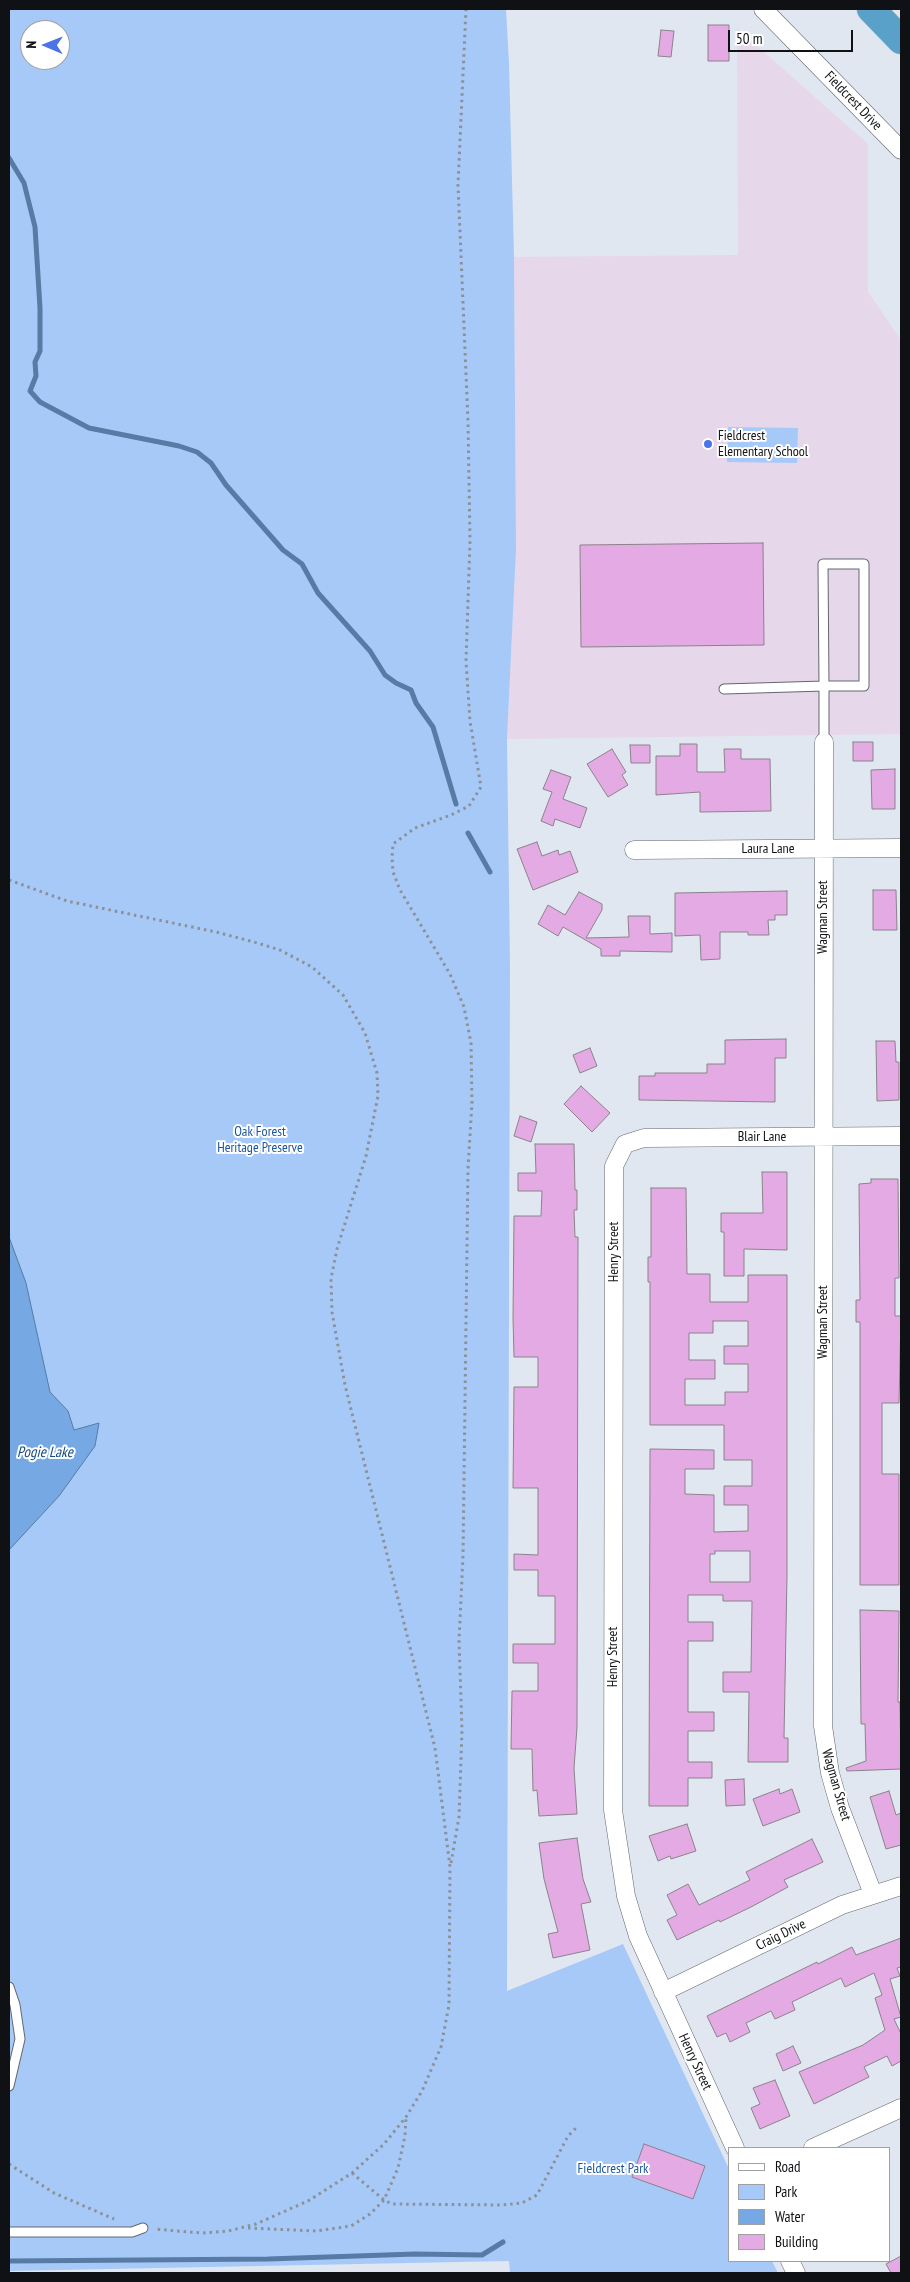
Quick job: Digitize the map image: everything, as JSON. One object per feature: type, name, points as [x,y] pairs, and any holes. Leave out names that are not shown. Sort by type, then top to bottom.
[{"type":"highway","points":[[871,9],[901,40]]},
{"type":"street","name":"Fieldcrest Drive","points":[[763,9],[901,150]]},
{"type":"street","name":"Wagman Street","points":[[824,742],[822,849],[824,1137],[823,1726],[824,1744],[832,1781],[873,1894]]},
{"type":"street","name":"Laura Lane","points":[[634,850],[901,848]]},
{"type":"street","name":"Blair Lane","points":[[624,1144],[644,1138],[901,1136]]},
{"type":"street","name":"Henry Street","points":[[624,1144],[614,1166],[613,1810],[626,1896],[638,1936],[735,2147]]},
{"type":"street","name":"Craig Drive","points":[[664,1992],[842,1905],[901,1886]]},
{"type":"street","points":[[815,2147],[901,2108]]},
{"type":"lane","points":[[724,689],[824,686],[864,686],[864,564],[823,564],[824,686],[824,742]]},
{"type":"lane","points":[[9,1987],[15,2005],[20,2039],[9,2086]]},
{"type":"lane","points":[[9,2232],[132,2232],[143,2228]]},
{"type":"path","points":[[450,1867],[458,1817],[462,1730],[458,1641],[463,1556],[467,1178],[472,1102],[471,1043],[461,999],[450,974],[400,890],[393,872],[392,857],[393,844],[415,828],[451,815],[469,806],[481,787],[470,721],[466,661],[470,541],[468,420],[458,185],[466,9]]},
{"type":"path","points":[[9,880],[66,901],[216,932],[280,950],[312,967],[330,981],[343,995],[365,1033],[377,1073],[378,1096],[366,1156],[334,1264],[331,1279],[332,1312],[348,1394],[435,1748],[450,1867],[449,2005],[441,2047],[422,2091],[406,2117],[384,2144],[352,2172],[308,2201],[280,2215],[244,2227],[202,2233],[171,2232],[143,2228],[114,2219],[54,2194],[9,2164]]},
{"type":"path","points":[[244,2227],[316,2231],[351,2226],[370,2214],[384,2200],[398,2168],[405,2136],[406,2117]]},
{"type":"path","points":[[352,2172],[384,2200],[392,2204],[501,2205],[522,2203],[537,2195],[568,2136],[578,2126]]},
{"type":"shaded area","name":"Fieldcrest Elementary School","points":[[737,28],[868,144],[868,292],[901,340],[901,734],[507,739],[516,549],[514,257],[738,255]]},
{"type":"green space","name":"Oak Forest Heritage Preserve","points":[[9,9],[506,9],[514,257],[516,549],[507,739],[510,965],[507,1991],[623,1944],[728,2167],[728,2262],[772,2262],[778,2273],[510,2273],[509,2261],[9,2271]]},
{"type":"green space","points":[[728,427],[798,428],[797,463],[727,462]]},
{"type":"water","name":"Pogie Lake","points":[[9,1237],[26,1283],[50,1392],[68,1411],[74,1430],[99,1423],[95,1446],[59,1496],[9,1550]]},
{"type":"building","points":[[708,25],[729,25],[729,61],[708,61]]},
{"type":"building","points":[[661,30],[674,31],[671,57],[658,56]]},
{"type":"building","points":[[763,543],[764,645],[581,647],[580,545]]},
{"type":"building","points":[[853,742],[873,742],[873,761],[853,761]]},
{"type":"building","points":[[680,744],[697,744],[697,772],[725,772],[724,749],[741,749],[741,759],[770,759],[771,811],[700,812],[700,792],[656,795],[656,756],[680,756]]},
{"type":"building","points":[[630,745],[650,745],[650,763],[631,763]]},
{"type":"building","points":[[612,749],[626,772],[622,775],[628,785],[608,797],[587,764]]},
{"type":"building","points":[[895,769],[895,809],[872,809],[871,770]]},
{"type":"building","points":[[551,770],[571,777],[563,799],[587,808],[580,828],[555,819],[553,826],[541,821],[552,792],[543,789]]},
{"type":"building","points":[[537,842],[542,856],[558,850],[559,855],[570,851],[578,872],[533,890],[517,849]]},
{"type":"building","points":[[873,890],[896,890],[897,930],[873,930]]},
{"type":"building","points":[[787,891],[787,915],[775,915],[775,920],[768,920],[769,935],[748,935],[748,932],[720,932],[720,959],[701,960],[700,935],[675,936],[675,893]]},
{"type":"building","points":[[579,892],[602,904],[602,910],[586,938],[629,937],[628,916],[650,916],[650,934],[672,933],[672,952],[620,951],[620,956],[601,956],[601,949],[563,927],[558,936],[538,924],[548,905],[565,915]]},
{"type":"building","points":[[786,1039],[786,1058],[775,1058],[775,1102],[639,1100],[639,1076],[655,1076],[655,1073],[707,1073],[707,1064],[725,1064],[725,1040]]},
{"type":"building","points":[[876,1041],[895,1041],[896,1062],[899,1062],[899,1100],[877,1101]]},
{"type":"building","points":[[590,1048],[597,1066],[580,1073],[573,1055]]},
{"type":"building","points":[[581,1086],[610,1113],[592,1132],[564,1104]]},
{"type":"building","points":[[520,1116],[537,1122],[531,1142],[514,1136]]},
{"type":"building","points":[[535,1144],[574,1144],[575,1190],[577,1190],[577,1210],[574,1210],[575,1237],[578,1237],[577,1727],[574,1768],[577,1814],[539,1816],[537,1790],[533,1791],[532,1749],[511,1749],[512,1691],[538,1691],[538,1663],[513,1663],[513,1644],[555,1644],[555,1596],[538,1596],[538,1570],[514,1570],[514,1554],[538,1555],[538,1488],[513,1488],[514,1387],[538,1387],[538,1357],[514,1357],[513,1318],[514,1216],[541,1216],[542,1191],[518,1191],[518,1173],[536,1173]]},
{"type":"building","points":[[762,1172],[787,1172],[787,1250],[744,1249],[744,1276],[724,1276],[724,1232],[721,1232],[721,1213],[763,1213]]},
{"type":"building","points":[[871,1179],[898,1179],[899,1278],[895,1278],[895,1316],[901,1316],[899,1403],[882,1403],[882,1474],[899,1474],[899,1585],[860,1585],[860,1322],[856,1322],[856,1300],[860,1300],[859,1184],[871,1183]]},
{"type":"building","points":[[651,1188],[686,1188],[687,1274],[710,1274],[710,1302],[748,1302],[748,1275],[787,1275],[787,1575],[784,1738],[788,1738],[788,1762],[748,1762],[749,1692],[723,1692],[723,1672],[751,1672],[752,1601],[723,1601],[723,1595],[688,1595],[688,1622],[713,1622],[713,1641],[688,1641],[688,1712],[714,1712],[714,1731],[688,1731],[688,1762],[712,1762],[712,1778],[688,1778],[688,1806],[649,1806],[650,1449],[714,1450],[714,1469],[685,1469],[685,1494],[714,1495],[714,1532],[748,1531],[748,1505],[724,1505],[724,1486],[752,1486],[752,1460],[724,1460],[724,1425],[650,1425],[650,1282],[648,1282],[648,1257],[651,1257]],"holes":[[[713,1321],[748,1321],[748,1346],[724,1346],[724,1364],[748,1364],[748,1392],[725,1392],[725,1405],[685,1405],[685,1379],[715,1379],[715,1360],[689,1360],[689,1333],[713,1333]],[[715,1551],[750,1551],[750,1582],[710,1582],[710,1554],[715,1554]]]},
{"type":"building","points":[[860,1610],[899,1611],[898,1702],[900,1702],[901,1769],[847,1771],[846,1768],[866,1761],[865,1724],[861,1724]]},
{"type":"building","points":[[744,1779],[745,1805],[726,1806],[725,1780]]},
{"type":"building","points":[[779,1789],[780,1794],[792,1789],[800,1812],[763,1826],[753,1799]]},
{"type":"building","points":[[889,1791],[896,1815],[901,1813],[901,1845],[886,1849],[870,1797]]},
{"type":"building","points":[[687,1824],[696,1851],[671,1859],[670,1856],[658,1861],[649,1836]]},
{"type":"building","points":[[577,1838],[583,1879],[591,1902],[581,1904],[590,1950],[553,1958],[548,1934],[558,1932],[544,1879],[539,1843]]},
{"type":"building","points":[[812,1839],[823,1862],[784,1880],[788,1887],[751,1907],[677,1940],[667,1920],[677,1915],[667,1895],[688,1884],[699,1905],[750,1880],[746,1872]]},
{"type":"building","points":[[901,1938],[901,1967],[897,1968],[900,1976],[890,1979],[901,2017],[894,2019],[901,2034],[901,2061],[892,2066],[887,2056],[864,2067],[869,2077],[814,2104],[799,2072],[863,2045],[885,2030],[875,1998],[882,1995],[874,1973],[845,1987],[841,1978],[792,2002],[795,2010],[775,2019],[771,2011],[746,2023],[750,2032],[730,2042],[726,2033],[717,2037],[707,2016],[852,1947],[856,1955]]},
{"type":"building","points":[[793,2046],[801,2063],[783,2071],[776,2054]]},
{"type":"building","points":[[775,2080],[790,2116],[760,2129],[751,2108],[760,2104],[753,2088]]},
{"type":"building","points":[[644,2144],[705,2166],[693,2199],[632,2177]]},
{"type":"building","points":[[901,2256],[901,2273],[891,2273],[886,2264]]},
{"type":"waterway","points":[[9,158],[24,183],[35,227],[40,308],[40,351],[35,362],[36,376],[30,391],[40,402],[89,428],[179,446],[197,452],[211,463],[226,485],[283,550],[302,564],[318,593],[370,651],[385,675],[411,690],[416,703],[433,727],[456,804]]},
{"type":"waterway","points":[[468,833],[490,872]]},
{"type":"waterway","points":[[9,2261],[268,2259],[415,2254],[482,2255],[503,2242]]},
{"type":"place","name":"Fieldcrest Elementary School","points":[[708,444]]},
{"type":"park label","name":"Fieldcrest Park","points":[[613,2169]]}]
